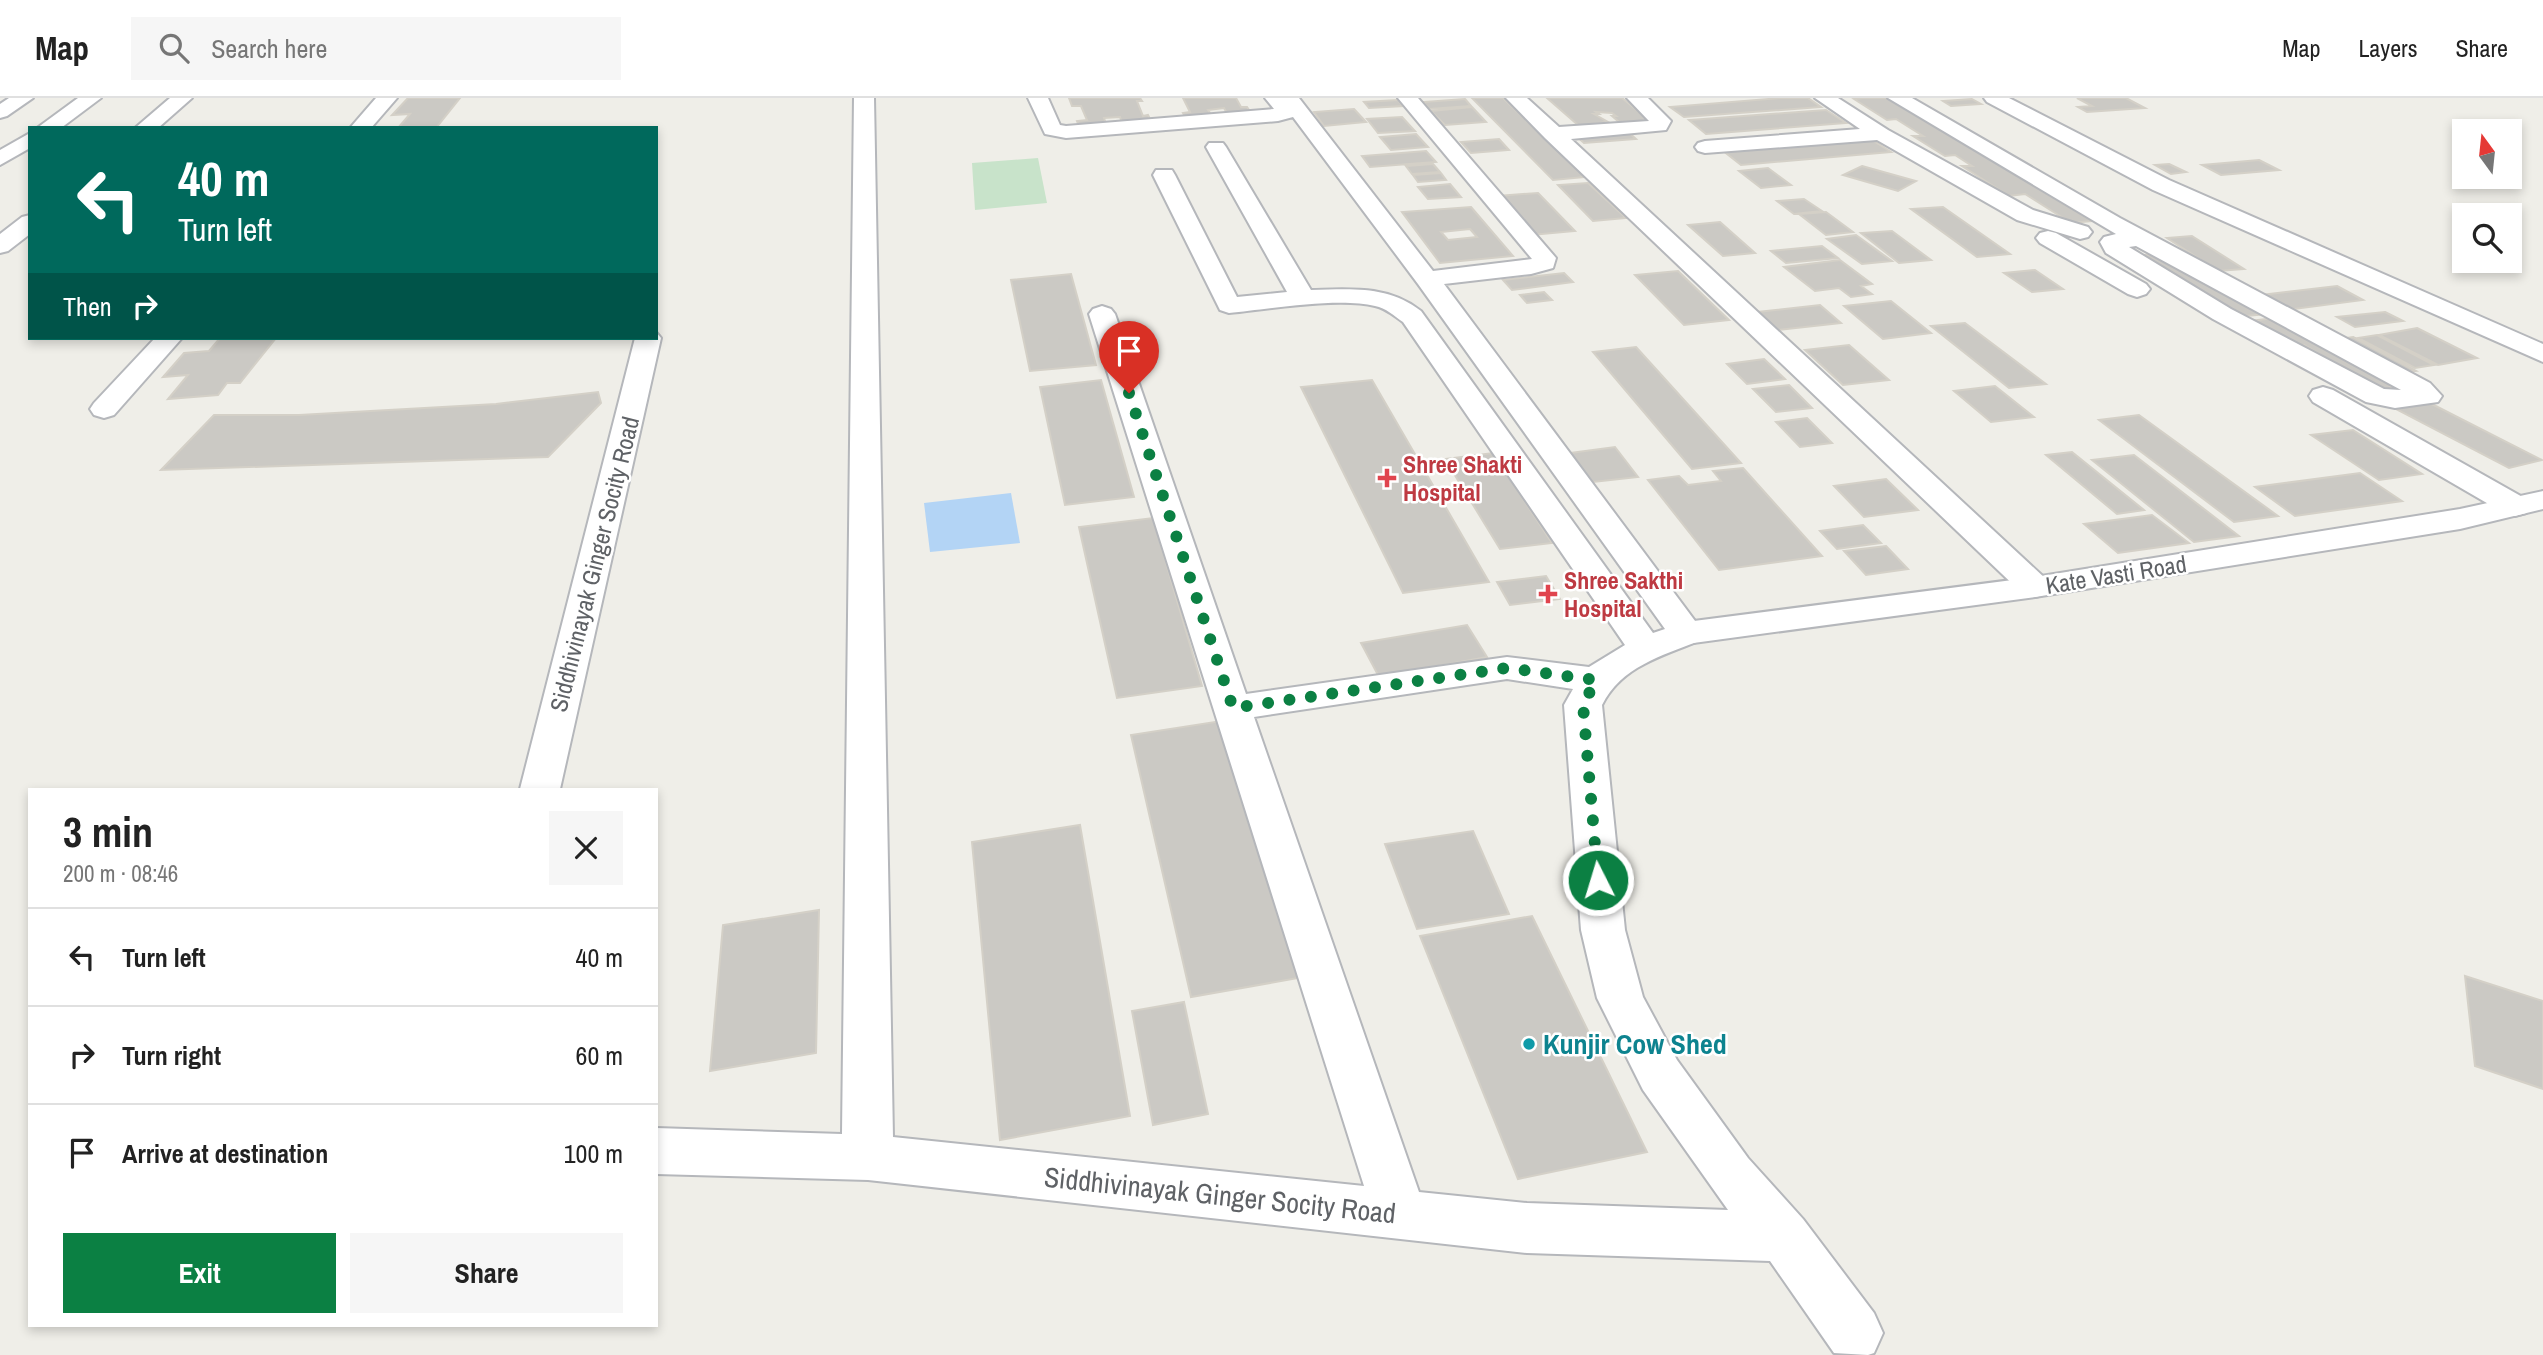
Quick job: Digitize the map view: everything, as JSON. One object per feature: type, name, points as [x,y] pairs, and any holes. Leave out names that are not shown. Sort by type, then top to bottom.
[{"type":"street","points":[[0,112],[23,98]]},
{"type":"street","points":[[50,126],[91,98]]},
{"type":"street","points":[[147,126],[182,98]]},
{"type":"street","points":[[362,126],[387,98]]},
{"type":"street","points":[[864,98],[868,1157]]},
{"type":"street","points":[[1038,98],[1052,130],[1066,132],[1278,115],[1287,112],[1275,98]]},
{"type":"street","points":[[1289,98],[1427,279],[1686,633]]},
{"type":"street","points":[[1408,98],[1544,258],[1544,263],[1531,267],[1427,279]]},
{"type":"street","points":[[1517,98],[1552,134],[2035,587]]},
{"type":"street","points":[[1552,134],[1659,126],[1661,121],[1637,98]]},
{"type":"street","points":[[1825,98],[1881,134],[2025,215],[2112,242],[2140,238]]},
{"type":"street","points":[[1898,98],[2140,238],[2420,389],[2428,396],[2395,400],[2376,396],[2222,314],[2114,248],[2112,242]]},
{"type":"street","points":[[1994,98],[2161,185],[2543,354]]},
{"type":"street","points":[[1704,148],[1881,134]]},
{"type":"street","points":[[0,159],[28,140]]},
{"type":"street","points":[[1216,147],[1303,298]]},
{"type":"street","points":[[1164,175],[1229,305],[1303,298],[1382,297],[1404,308],[1646,649]]},
{"type":"street","points":[[0,246],[28,224]]},
{"type":"street","points":[[2048,237],[2529,503]]},
{"type":"street","points":[[1102,314],[1400,1215]]},
{"type":"street","points":[[104,410],[167,340]]},
{"type":"street","name":"Siddhivinayak Ginger Socity Road","points":[[540,788],[648,340]]},
{"type":"street","name":"Kate Vasti Road","points":[[1596,680],[1629,656],[1686,633],[2035,587],[2460,519],[2529,503]]},
{"type":"street","points":[[1233,708],[1507,668],[1596,680],[1583,705],[1603,930],[1620,998],[1660,1074],[1730,1174],[1783,1237],[1854,1334]]},
{"type":"street","name":"Siddhivinayak Ginger Socity Road","points":[[658,1151],[868,1157],[1527,1228],[1783,1237]]},
{"type":"green space","points":[[1038,158],[1047,203],[975,210],[972,163]]},
{"type":"water","points":[[1011,493],[1020,543],[930,552],[924,503]]},
{"type":"building","points":[[408,98],[460,98],[438,126],[400,126],[410,114],[392,115]]},
{"type":"building","points":[[1069,98],[1140,98],[1142,101],[1137,101],[1143,116],[1148,115],[1151,121],[1122,123],[1120,117],[1104,118],[1106,124],[1079,126],[1077,121],[1087,120],[1081,106],[1072,106]]},
{"type":"building","points":[[1183,98],[1236,98],[1241,107],[1247,107],[1251,113],[1228,115],[1224,108],[1208,110],[1212,116],[1186,118],[1183,113],[1190,112]]},
{"type":"building","points":[[1472,98],[1503,98],[1585,177],[1553,180]]},
{"type":"building","points":[[1547,98],[1622,98],[1650,121],[1619,122],[1612,113],[1596,112],[1599,114],[1594,114],[1608,122],[1579,126]]},
{"type":"building","points":[[1808,98],[1821,107],[1684,117],[1670,107]]},
{"type":"building","points":[[1889,98],[2092,221],[2071,223],[2025,194],[2009,196],[1962,166],[1972,166],[1955,155],[1945,156],[1913,136],[1923,136],[1896,119],[1887,120],[1854,99]]},
{"type":"building","points":[[2077,98],[2126,98],[2145,108],[2087,112],[2078,107],[2092,106]]},
{"type":"building","points":[[1465,99],[1471,106],[1429,109],[1423,102]]},
{"type":"building","points":[[1972,99],[1981,104],[1951,106],[1943,101]]},
{"type":"building","points":[[1398,100],[1403,106],[1369,108],[1364,102]]},
{"type":"building","points":[[1472,107],[1486,122],[1445,125],[1431,111]]},
{"type":"building","points":[[1354,109],[1366,122],[1324,126],[1314,112]]},
{"type":"building","points":[[1826,110],[1846,123],[1706,134],[1689,120]]},
{"type":"building","points":[[1402,117],[1415,131],[1378,133],[1367,119]]},
{"type":"building","points":[[1627,131],[1636,139],[1584,143],[1575,135]]},
{"type":"building","points":[[1416,134],[1428,147],[1391,150],[1380,137]]},
{"type":"building","points":[[1869,138],[1891,152],[1741,165],[1722,150]]},
{"type":"building","points":[[1499,139],[1509,150],[1471,153],[1461,142]]},
{"type":"building","points":[[1426,151],[1436,162],[1370,167],[1362,156]]},
{"type":"building","points":[[2259,160],[2279,170],[2221,175],[2202,165]]},
{"type":"building","points":[[1433,164],[1440,172],[1412,174],[1406,166]]},
{"type":"building","points":[[2169,164],[2186,172],[2171,174],[2155,165]]},
{"type":"building","points":[[1862,166],[1916,181],[1898,191],[1843,175]]},
{"type":"building","points":[[1768,168],[1791,185],[1761,188],[1739,171]]},
{"type":"building","points":[[1441,173],[1446,180],[1418,182],[1413,175]]},
{"type":"building","points":[[1588,183],[1626,218],[1593,221],[1558,185]]},
{"type":"building","points":[[1450,184],[1461,197],[1428,199],[1418,187]]},
{"type":"building","points":[[1538,193],[1575,231],[1531,235],[1496,196]]},
{"type":"building","points":[[1804,199],[1822,211],[1794,214],[1777,201]]},
{"type":"building","points":[[1471,207],[1513,256],[1440,263],[1402,212]],"holes":[[[1470,229],[1477,237],[1448,240],[1441,232]]]},
{"type":"building","points":[[1943,207],[2010,254],[1977,257],[1911,209]]},
{"type":"building","points":[[1826,212],[1853,232],[1826,235],[1799,214]]},
{"type":"building","points":[[1720,222],[1755,253],[1723,256],[1688,225]]},
{"type":"building","points":[[1892,231],[1931,260],[1899,263],[1861,233]]},
{"type":"building","points":[[1856,235],[1892,261],[1862,264],[1827,239]]},
{"type":"building","points":[[2192,236],[2244,269],[2218,271],[2167,238]]},
{"type":"building","points":[[1822,246],[1838,258],[1786,263],[1771,251]]},
{"type":"building","points":[[2165,253],[2268,314],[2234,317],[2197,295],[2207,294],[2179,277],[2169,278],[2134,256]]},
{"type":"building","points":[[1840,260],[1872,284],[1861,286],[1872,294],[1851,297],[1839,288],[1815,291],[1784,267]]},
{"type":"building","points":[[2035,270],[2063,289],[2032,292],[2004,273]]},
{"type":"building","points":[[1678,271],[1729,320],[1684,325],[1635,275]]},
{"type":"building","points":[[1564,273],[1573,282],[1512,290],[1503,280]]},
{"type":"building","points":[[1071,274],[1096,365],[1030,371],[1011,280]]},
{"type":"building","points":[[2337,286],[2363,300],[2278,311],[2253,296]]},
{"type":"building","points":[[1544,292],[1552,300],[1527,303],[1520,295]]},
{"type":"building","points":[[1891,301],[1931,333],[1883,339],[1844,306]]},
{"type":"building","points":[[1820,305],[1841,323],[1768,331],[1748,313]]},
{"type":"building","points":[[2385,312],[2403,321],[2355,327],[2337,317]]},
{"type":"building","points":[[2275,318],[2405,385],[2391,387],[2403,394],[2380,397],[2338,365],[2304,345],[2293,346],[2250,321]]},
{"type":"building","points":[[1965,323],[2046,384],[2009,388],[1931,326]]},
{"type":"building","points":[[2417,328],[2477,358],[2438,365],[2379,335]]},
{"type":"building","points":[[2377,335],[2434,365],[2415,368],[2358,338]]},
{"type":"building","points":[[2353,337],[2416,371],[2394,374],[2332,340]]},
{"type":"building","points":[[218,340],[274,340],[240,383],[227,383],[218,395],[168,399],[188,375],[163,377],[184,353],[209,351]]},
{"type":"building","points":[[1849,345],[1889,380],[1843,385],[1805,350]]},
{"type":"building","points":[[1636,347],[1741,463],[1692,469],[1593,352]]},
{"type":"building","points":[[1764,359],[1785,379],[1747,384],[1727,364]]},
{"type":"building","points":[[1101,380],[1134,497],[1065,505],[1040,387]]},
{"type":"building","points":[[1372,380],[1489,582],[1403,593],[1301,387]]},
{"type":"building","points":[[1789,385],[1812,408],[1776,412],[1753,389]]},
{"type":"building","points":[[1995,386],[2034,417],[1991,422],[1954,391]]},
{"type":"building","points":[[598,392],[601,403],[548,457],[161,470],[214,415],[299,415],[496,404]]},
{"type":"building","points":[[2422,399],[2542,460],[2509,468],[2390,406]]},
{"type":"building","points":[[2139,415],[2278,516],[2234,522],[2099,420]]},
{"type":"building","points":[[1807,418],[1832,443],[1800,447],[1776,422]]},
{"type":"building","points":[[2353,430],[2422,474],[2379,480],[2311,435]]},
{"type":"building","points":[[1615,447],[1638,477],[1593,482],[1570,453]]},
{"type":"building","points":[[2072,452],[2144,510],[2117,514],[2046,455]]},
{"type":"building","points":[[1493,453],[1552,543],[1500,549],[1445,459]]},
{"type":"building","points":[[2134,455],[2239,536],[2194,542],[2092,460]]},
{"type":"building","points":[[1743,468],[1822,556],[1719,570],[1648,480],[1679,476],[1688,485],[1721,481],[1713,471]]},
{"type":"building","points":[[2360,473],[2402,501],[2295,516],[2255,487]]},
{"type":"building","points":[[1886,479],[1918,510],[1864,517],[1834,486]]},
{"type":"building","points":[[2152,515],[2189,543],[2118,553],[2084,524]]},
{"type":"building","points":[[1153,518],[1202,686],[1117,698],[1079,527]]},
{"type":"building","points":[[1863,525],[1881,543],[1837,549],[1820,531]]},
{"type":"building","points":[[1886,546],[1908,569],[1866,575],[1844,551]]},
{"type":"building","points":[[1546,576],[1560,599],[1510,605],[1497,582]]},
{"type":"building","points":[[1467,625],[1487,657],[1379,677],[1361,643]]},
{"type":"building","points":[[1221,721],[1298,978],[1191,997],[1131,735]]},
{"type":"building","points":[[1080,825],[1130,1116],[1000,1140],[972,842]]},
{"type":"building","points":[[1473,831],[1509,914],[1417,929],[1385,844]]},
{"type":"building","points":[[819,910],[816,1053],[710,1071],[723,925]]},
{"type":"building","name":"Kunjir Cow Shed","points":[[1532,916],[1647,1152],[1518,1179],[1420,936]]},
{"type":"building","points":[[2465,976],[2543,1001],[2543,1089],[2475,1066]]},
{"type":"building","points":[[1184,1002],[1208,1114],[1153,1125],[1132,1011]]},
{"type":"place","name":"Shree Shakti Hospital","points":[[1387,478]]},
{"type":"place","name":"Shree Sakthi Hospital","points":[[1548,594]]},
{"type":"place","name":"Kunjir Cow Shed","points":[[1529,1044]]},
{"type":"route","points":[[1129,393],[1233,708],[1507,668],[1596,680],[1583,705],[1598,880]]}]
